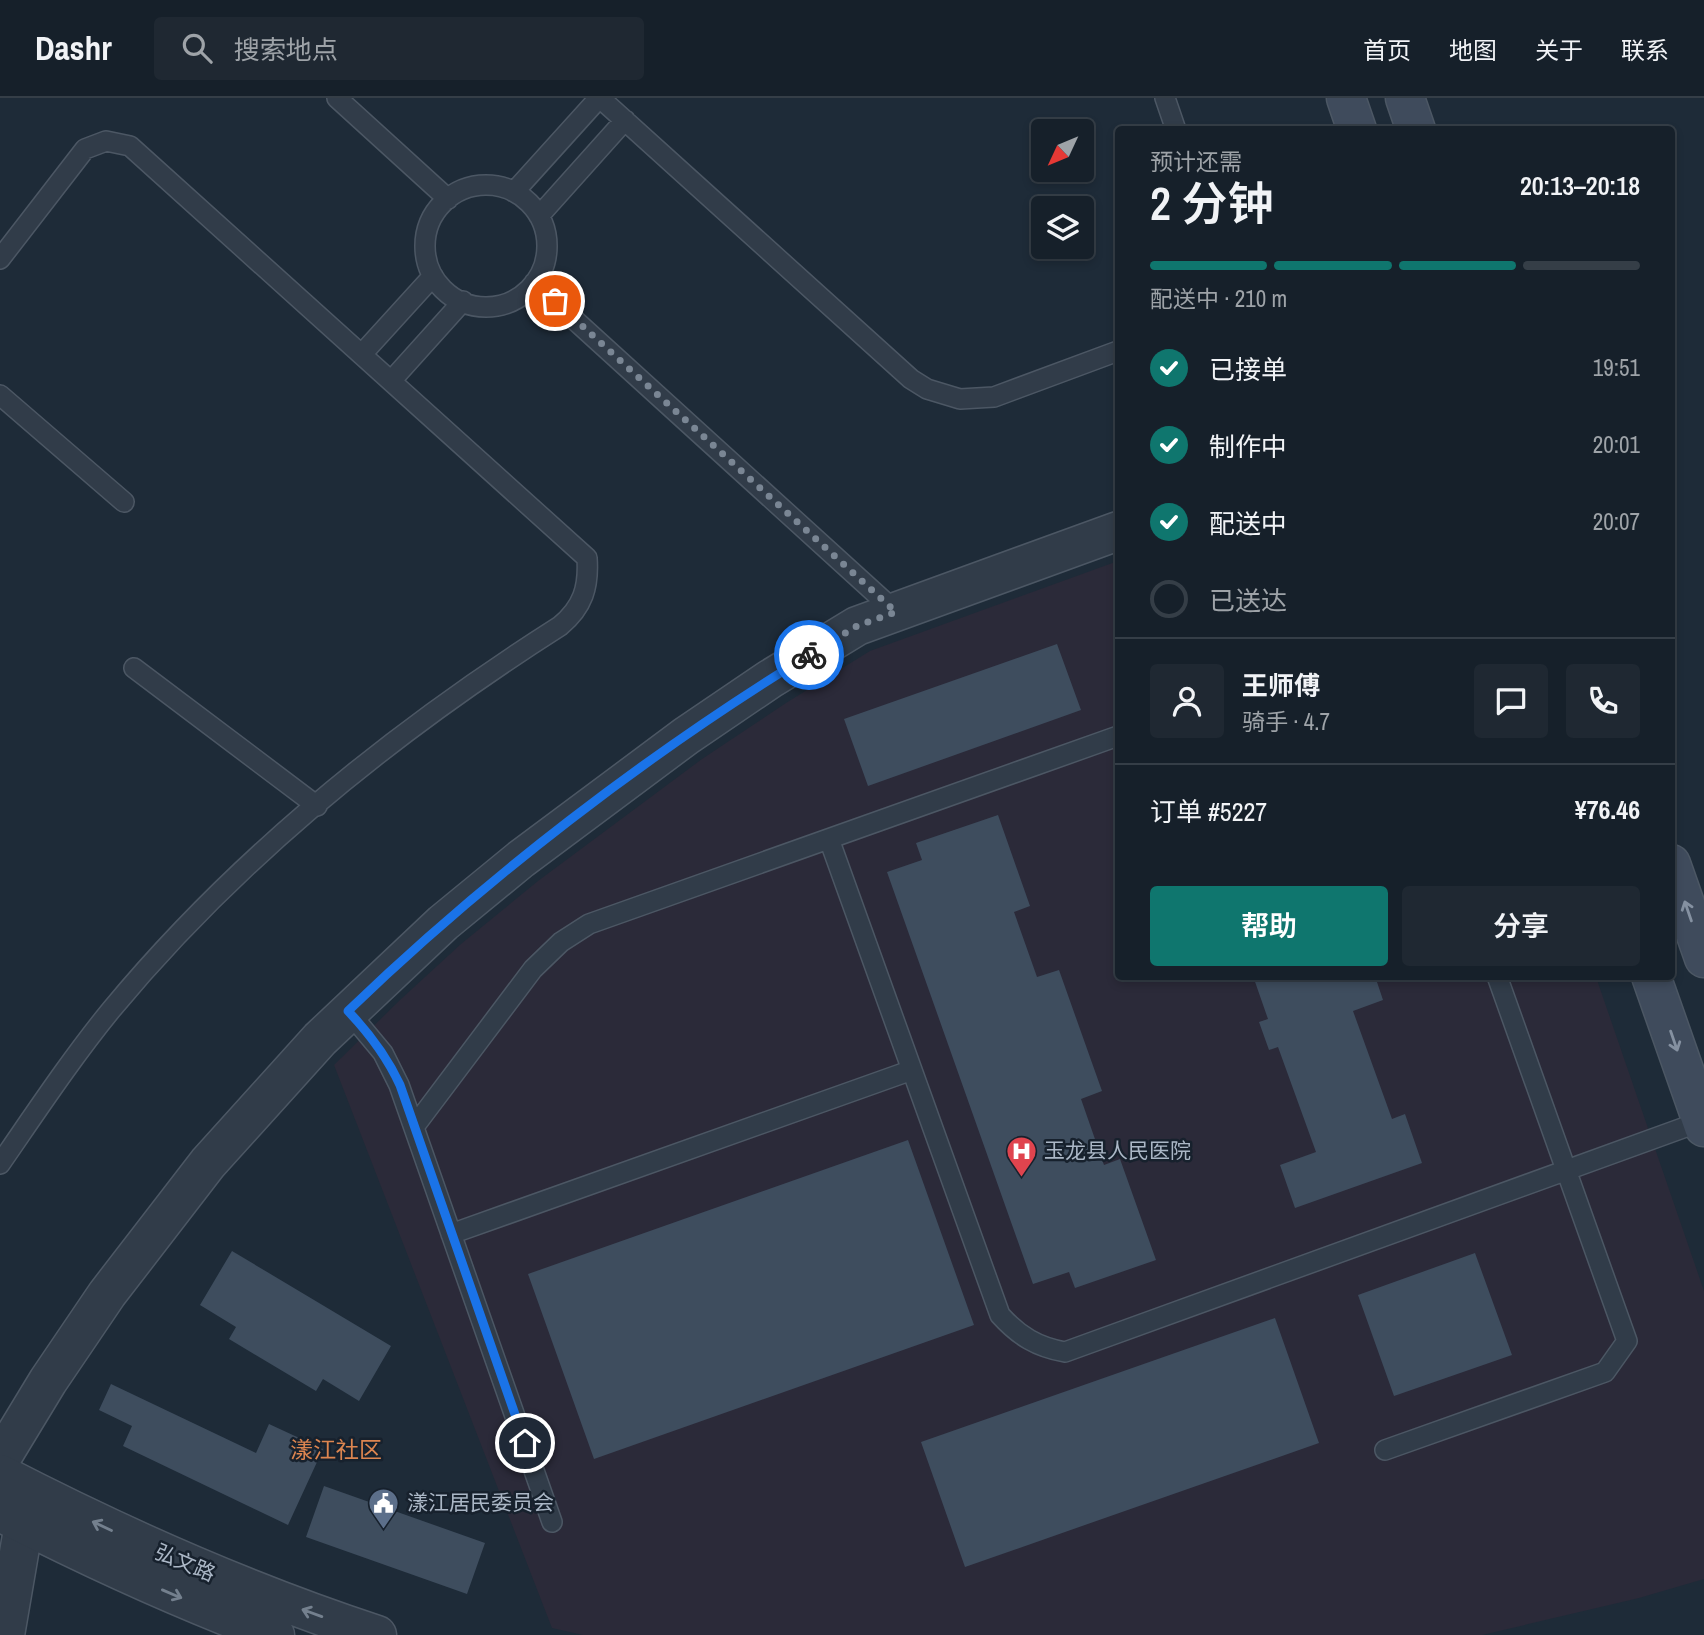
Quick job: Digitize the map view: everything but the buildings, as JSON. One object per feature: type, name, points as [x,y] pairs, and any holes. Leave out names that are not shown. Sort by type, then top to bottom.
[{"type":"main road","points":[[1346,98],[1356,126]]},
{"type":"main road","points":[[1405,98],[1415,126]]},
{"type":"main road","points":[[1675,875],[1704,958]]},
{"type":"main road","points":[[1652,980],[1703,1124]]},
{"type":"street","points":[[0,1460],[48,1381],[107,1294],[208,1163],[262,1100],[348,1011],[443,923],[520,859],[686,736],[770,679],[857,626],[1115,532]]},
{"type":"street","name":"弘文路","points":[[0,1474],[172,1558],[250,1590],[377,1635]]},
{"type":"street","points":[[5,1635],[12,1518]]},
{"type":"street","name":"弘文路","points":[[12,1518],[147,1583],[275,1635]]},
{"type":"lane","points":[[337,98],[447,198]]},
{"type":"lane","points":[[514,192],[599,98],[911,379],[927,388],[960,399],[994,397],[1115,352]]},
{"type":"lane","points":[[1165,98],[1175,126]]},
{"type":"lane","points":[[539,216],[625,120]]},
{"type":"lane","points":[[0,259],[85,149],[95,144],[119,142],[131,146],[587,558],[587,589],[572,616],[429,715],[317,806],[207,904],[111,1010],[61,1074],[0,1164]]},
{"type":"lane","points":[[480,185],[497,186],[514,192],[528,202],[539,216],[547,251],[543,267],[534,283],[522,295],[506,304],[473,306],[443,290],[426,260],[425,243],[428,226],[447,198],[462,189],[480,185]]},
{"type":"lane","points":[[362,354],[433,276]]},
{"type":"lane","points":[[534,283],[896,612]]},
{"type":"lane","points":[[391,381],[463,301]]},
{"type":"lane","points":[[0,395],[124,502]]},
{"type":"lane","points":[[134,668],[317,806]]},
{"type":"lane","points":[[414,1127],[533,969],[546,954],[589,924],[1115,737]]},
{"type":"lane","points":[[829,839],[1000,1315],[1030,1342],[1047,1349],[1065,1352],[1703,1124]]},
{"type":"lane","points":[[1385,1451],[1605,1372],[1628,1341],[1498,980]]},
{"type":"lane","points":[[348,1011],[367,1031],[392,1069],[552,1522]]},
{"type":"lane","points":[[452,1234],[912,1070]]},
{"type":"shaded area","name":"玉龙县人民医院","points":[[1115,562],[1115,980],[1597,980],[1704,1291],[1704,1579],[1639,1598],[1482,1635],[583,1635],[552,1628],[334,1065],[461,944],[538,881],[702,759],[870,651]]},
{"type":"way so far","points":[[555,301],[896,612],[857,626],[809,655]]},
{"type":"place","name":"玉龙县人民医院","points":[[1021,1178]]},
{"type":"place","name":"漾江居民委员会","points":[[384,1530]]},
{"type":"district","name":"漾江社区","points":[[336,1450]]},
{"type":"route","points":[[525,1443],[400,1085],[367,1031],[348,1011],[443,923],[520,859],[686,736],[809,655]]}]
